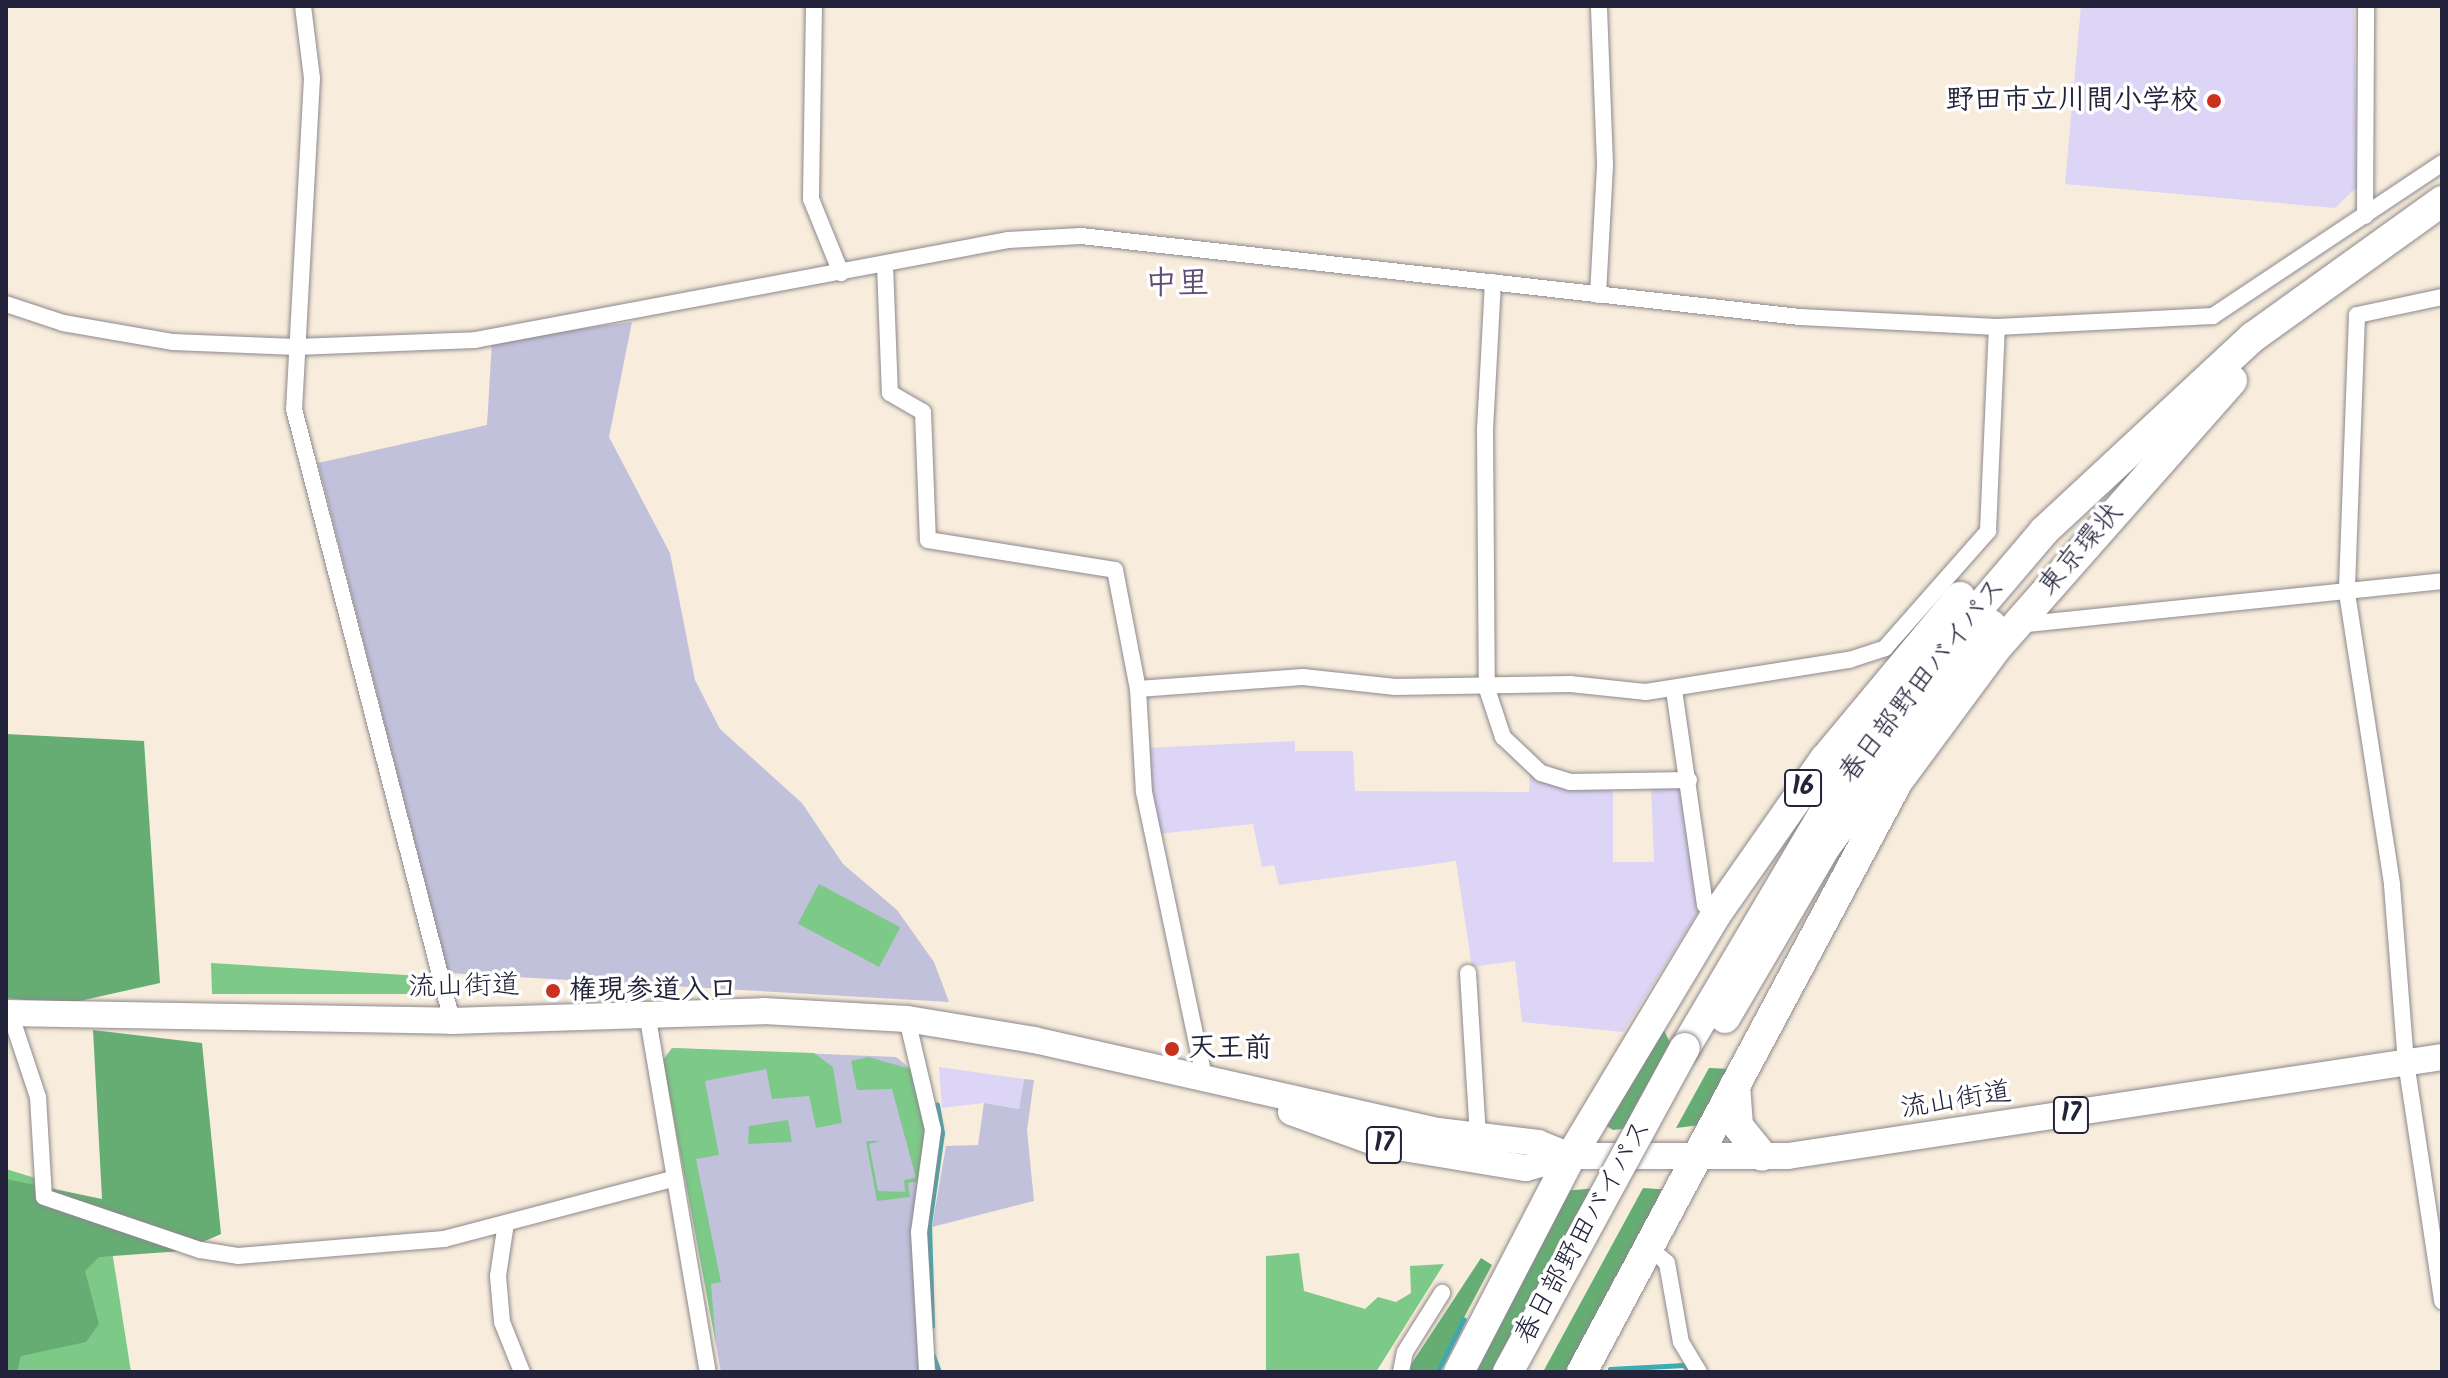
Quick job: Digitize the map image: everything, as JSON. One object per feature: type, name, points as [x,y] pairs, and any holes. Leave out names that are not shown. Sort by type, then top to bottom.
[{"type":"highway","name":"春日部野田バイパス","points":[[1531,1372],[1799,849],[1897,704],[2101,473],[2253,337],[2442,201]]},
{"type":"highway","name":"春日部野田バイパス","points":[[1508,1372],[1694,1053],[1826,846],[1954,667],[2064,541],[2232,381],[2442,223]]},
{"type":"highway","name":"東京環状","points":[[1735,1083],[1856,850],[1937,726],[2017,626],[2232,381]]},
{"type":"highway","name":"16","points":[[1459,1372],[1571,1156],[1717,913],[1825,759],[1928,632],[2049,509],[2101,473]]},
{"type":"highway","name":"16","points":[[1582,1372],[1651,1249],[1735,1083]]},
{"type":"highway","points":[[1735,1083],[1738,1126],[1762,1156]]},
{"type":"main road","name":"流山街道","points":[[8,1013],[452,1021],[647,1013],[907,1019],[1478,1137],[1538,1143],[1571,1156]]},
{"type":"main road","name":"流山街道","points":[[1205,1081],[1400,1149],[1526,1168],[1571,1156],[1698,1157],[1835,1152],[2442,1057]]},
{"type":"street","points":[[303,6],[312,78],[296,347],[303,452],[452,1021]]},
{"type":"street","points":[[814,6],[811,199],[841,273]]},
{"type":"street","points":[[1598,295],[1605,164],[1599,6]]},
{"type":"street","points":[[2365,216],[2367,7]]},
{"type":"street","points":[[6,304],[63,323],[173,342],[296,347],[475,340],[1008,240],[1081,236],[1800,317],[1997,327],[2213,316],[2442,163]]},
{"type":"street","points":[[885,265],[890,393],[923,412],[928,540],[1115,570],[1138,689],[1144,792],[1205,1081]]},
{"type":"street","points":[[1493,282],[1485,428],[1487,689],[1503,737],[1541,773],[1570,782],[1689,780]]},
{"type":"street","points":[[2442,297],[2357,315],[2347,593],[2392,885],[2406,1062],[2442,1301]]},
{"type":"street","points":[[1138,689],[1303,677],[1487,689],[1674,690],[1885,648],[1988,531],[1997,327]]},
{"type":"street","points":[[2017,626],[2442,581]]},
{"type":"street","points":[[1674,690],[1705,905],[1717,913]]},
{"type":"street","points":[[1468,973],[1478,1137]]},
{"type":"street","points":[[8,1013],[38,1097],[44,1197],[238,1256],[444,1239],[673,1179]]},
{"type":"street","points":[[647,1013],[708,1372]]},
{"type":"street","points":[[907,1019],[933,1130],[919,1232],[927,1372]]},
{"type":"street","points":[[506,1223],[498,1276],[502,1322],[522,1372]]},
{"type":"street","points":[[1651,1249],[1667,1263],[1681,1342],[1699,1372]]},
{"type":"street","points":[[1401,1372],[1405,1352],[1442,1293]]},
{"type":"shaded area","name":"野田市立川間小学校","points":[[2081,6],[2354,6],[2357,187],[2335,208],[2065,184]]},
{"type":"shaded area","points":[[632,322],[609,437],[670,553],[695,680],[720,729],[802,803],[843,864],[897,910],[934,962],[949,1002],[448,973],[318,463],[487,425],[492,341]]},
{"type":"shaded area","points":[[1295,741],[1295,751],[1353,751],[1355,791],[1529,792],[1530,770],[1613,784],[1613,862],[1654,862],[1651,785],[1685,785],[1698,912],[1623,1032],[1522,1022],[1515,961],[1472,967],[1456,861],[1279,885],[1274,865],[1262,867],[1253,824],[1157,834],[1146,748]]},
{"type":"shaded area","points":[[672,1048],[896,1057],[911,1069],[928,1131],[914,1222],[921,1372],[721,1372],[663,1060]]},
{"type":"shaded area","points":[[939,1067],[1024,1079],[1019,1109],[984,1103],[942,1108]]},
{"type":"shaded area","points":[[1024,1079],[1034,1080],[1027,1130],[1034,1201],[932,1227],[946,1146],[978,1145],[984,1103],[1019,1109]]},
{"type":"green space","points":[[6,734],[144,741],[160,983],[66,1004],[6,998]]},
{"type":"green space","points":[[819,884],[900,927],[879,967],[798,924]]},
{"type":"green space","points":[[211,963],[422,976],[422,982],[412,994],[212,994]]},
{"type":"green space","points":[[1663,1028],[1673,1049],[1630,1128],[1613,1130],[1602,1123]]},
{"type":"green space","points":[[93,1030],[202,1043],[221,1234],[182,1251],[99,1257],[85,1271],[99,1324],[86,1342],[21,1356],[17,1372],[6,1372],[6,1179],[102,1199]]},
{"type":"green space","points":[[672,1048],[814,1053],[833,1067],[842,1123],[816,1128],[809,1096],[772,1099],[766,1069],[705,1081],[719,1155],[696,1159],[721,1282],[711,1284],[716,1344],[663,1060]]},
{"type":"green space","points":[[868,1057],[911,1069],[928,1131],[920,1181],[908,1183],[910,1197],[877,1201],[866,1141],[881,1141],[869,1144],[878,1191],[905,1192],[904,1180],[916,1178],[892,1089],[857,1090],[851,1061]]},
{"type":"green space","points":[[1709,1068],[1732,1069],[1701,1125],[1676,1128]]},
{"type":"green space","points":[[788,1120],[792,1142],[748,1144],[749,1126]]},
{"type":"green space","points":[[6,1169],[35,1178],[35,1201],[108,1225],[131,1372],[6,1372]]},
{"type":"green space","points":[[1597,1188],[1496,1372],[1469,1372],[1563,1191]]},
{"type":"green space","points":[[1643,1188],[1672,1190],[1572,1372],[1543,1372]]},
{"type":"green space","points":[[1299,1253],[1304,1291],[1365,1309],[1378,1297],[1396,1302],[1411,1293],[1410,1266],[1444,1264],[1376,1372],[1266,1372],[1266,1256]]},
{"type":"green space","points":[[1481,1258],[1492,1265],[1435,1372],[1406,1372]]},
{"type":"waterway","points":[[932,1326],[929,1224],[942,1133],[937,1104]]},
{"type":"waterway","points":[[1437,1372],[1464,1319]]},
{"type":"waterway","points":[[933,1356],[939,1372]]},
{"type":"waterway","points":[[1610,1369],[1684,1365],[1690,1372]]},
{"type":"place","name":"野田市立川間小学校","points":[[2214,101]]},
{"type":"place","name":"権現参道入口","points":[[553,991]]},
{"type":"place","name":"天王前","points":[[1172,1049]]},
{"type":"district","name":"中里","points":[[1177,285]]}]
